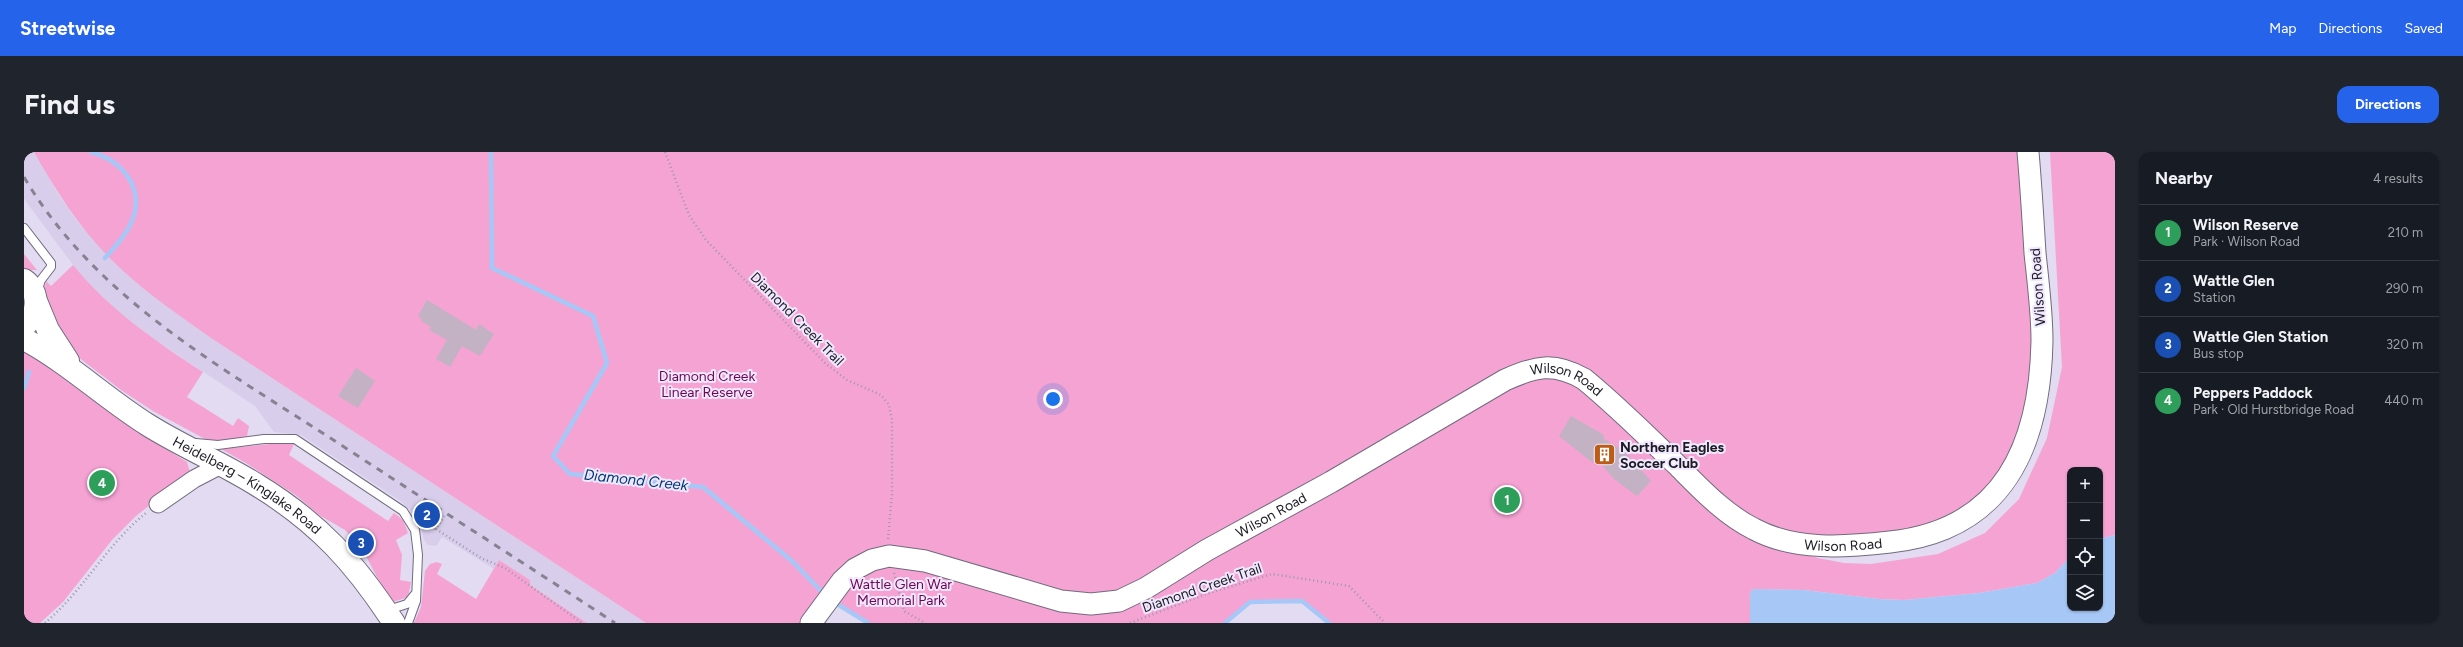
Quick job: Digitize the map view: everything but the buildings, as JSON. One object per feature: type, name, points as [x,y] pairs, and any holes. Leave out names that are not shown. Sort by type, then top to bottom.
[{"type":"main road","points":[[24,326],[33,316],[32,293]]},
{"type":"main road","name":"Heidelberg – Kinglake Road","points":[[32,293],[48,330],[75,372]]},
{"type":"main road","name":"Heidelberg – Kinglake Road","points":[[24,339],[75,372],[120,407],[172,438],[256,484],[318,528],[341,550],[390,617]]},
{"type":"street","name":"Wilson Road","points":[[811,623],[842,581],[861,565],[889,556],[926,561],[1061,601],[1091,604],[1119,601],[1146,588],[1207,550],[1331,482],[1505,380],[1532,369],[1546,367],[1559,368],[1584,380],[1716,503],[1744,524],[1763,534],[1796,543],[1846,545],[1909,539],[1947,529],[1976,512],[2005,482],[2022,450],[2036,400],[2041,359],[2042,323],[2028,152]]},
{"type":"street","points":[[158,504],[194,479],[221,465]]},
{"type":"lane","points":[[24,228],[50,263],[49,270],[45,273],[39,285],[32,293]]},
{"type":"lane","points":[[24,277],[45,273]]},
{"type":"lane","points":[[172,438],[212,445],[278,438],[295,439],[402,511],[415,530],[418,555],[415,605],[408,623]]},
{"type":"lane","points":[[390,617],[410,601],[417,589]]},
{"type":"path","name":"Diamond Creek Trail","points":[[665,152],[689,215],[706,240],[826,364],[847,380],[881,395],[889,405],[892,420],[892,494],[888,540],[889,556],[904,612],[925,623]]},
{"type":"path","points":[[45,623],[79,590],[118,539],[158,504]]},
{"type":"path","points":[[436,529],[444,516]]},
{"type":"path","points":[[415,530],[426,524],[436,529],[482,558],[505,568],[582,623]]},
{"type":"path","name":"Diamond Creek Trail","points":[[1130,623],[1206,594],[1272,574],[1349,586],[1385,623]]},
{"type":"shaded area","points":[[24,152],[34,152],[60,197],[79,223],[121,269],[147,291],[211,338],[646,623],[587,623],[530,585],[530,580],[499,560],[494,569],[442,537],[436,546],[428,545],[424,540],[419,520],[402,502],[301,435],[274,432],[255,406],[152,338],[120,313],[82,277],[24,199]]},
{"type":"green space","points":[[34,152],[2021,152],[2034,302],[2033,358],[2026,412],[2011,459],[1985,498],[1945,524],[1925,530],[1839,540],[1804,539],[1771,531],[1744,518],[1724,502],[1649,430],[1590,377],[1566,364],[1549,361],[1528,365],[1500,377],[1307,490],[1186,554],[1128,592],[1113,598],[1102,599],[1101,610],[1134,602],[1213,553],[1263,526],[1514,382],[1546,373],[1566,377],[1584,387],[1712,507],[1747,533],[1772,544],[1818,558],[1844,563],[1871,564],[1938,554],[1985,533],[2019,499],[2047,438],[2062,367],[2050,152],[2115,152],[2115,535],[2103,538],[2103,467],[2067,467],[2067,560],[2055,573],[2037,583],[1979,593],[1904,600],[1879,599],[1804,590],[1753,589],[1750,593],[1750,623],[1329,623],[1302,601],[1250,602],[1225,623],[868,623],[833,601],[856,576],[865,571],[885,563],[909,562],[1034,600],[1063,606],[1062,598],[1052,592],[951,561],[922,555],[895,552],[872,553],[855,560],[835,581],[806,623],[646,623],[211,338],[176,313],[132,279],[108,256],[84,229],[53,184]]},
{"type":"green space","points":[[24,254],[37,270],[24,270]]},
{"type":"green space","points":[[73,265],[117,310],[150,336],[203,372],[187,397],[233,426],[238,418],[249,426],[247,436],[219,441],[205,439],[153,411],[121,390],[69,350],[44,294],[46,281],[51,286]]},
{"type":"green space","points":[[24,345],[124,423],[187,462],[190,473],[136,516],[112,540],[63,602],[40,623],[24,623]]},
{"type":"green space","points":[[280,443],[294,444],[289,455],[388,521],[394,513],[403,520],[408,533],[396,540],[402,555],[400,580],[411,582],[408,597],[393,602],[378,579],[363,550],[345,530],[319,515],[297,496],[246,463],[221,449]]},
{"type":"green space","points":[[499,560],[530,580],[530,585],[587,623],[414,623],[421,607],[425,571],[430,564],[437,562],[442,564],[437,574],[476,599]]},
{"type":"water","points":[[2115,535],[2115,623],[1750,623],[1750,593],[1753,589],[1804,590],[1879,599],[1904,600],[1979,593],[2037,583],[2055,573],[2067,560],[2067,611],[2103,611],[2103,538]]},
{"type":"waterway","points":[[91,152],[103,156],[122,170],[129,178],[134,188],[136,199],[135,211],[129,228],[105,258]]},
{"type":"waterway","name":"Diamond Creek","points":[[491,152],[492,268],[593,316],[607,363],[553,456],[570,474],[703,487],[792,561],[825,595]]},
{"type":"waterway","points":[[24,388],[29,372]]},
{"type":"waterway","name":"Diamond Creek","points":[[1225,623],[1250,602],[1302,601],[1329,623]]},
{"type":"waterway","name":"Diamond Creek","points":[[834,602],[868,623]]},
{"type":"railway","points":[[24,177],[53,220],[87,259],[124,294],[163,327],[248,386],[615,623]]},
{"type":"place","name":"Northern Eagles Soccer Club","points":[[1605,455]]},
{"type":"place","name":"Peppers Paddock","points":[[102,483]]},
{"type":"place","name":"Wilson Reserve","points":[[1507,500]]},
{"type":"place","name":"Wattle Glen","points":[[427,515]]},
{"type":"place","name":"Wattle Glen Station","points":[[361,543]]},
{"type":"park label","name":"Diamond Creek Linear Reserve","points":[[707,384]]},
{"type":"park label","name":"Wattle Glen War Memorial Park","points":[[901,592]]}]
